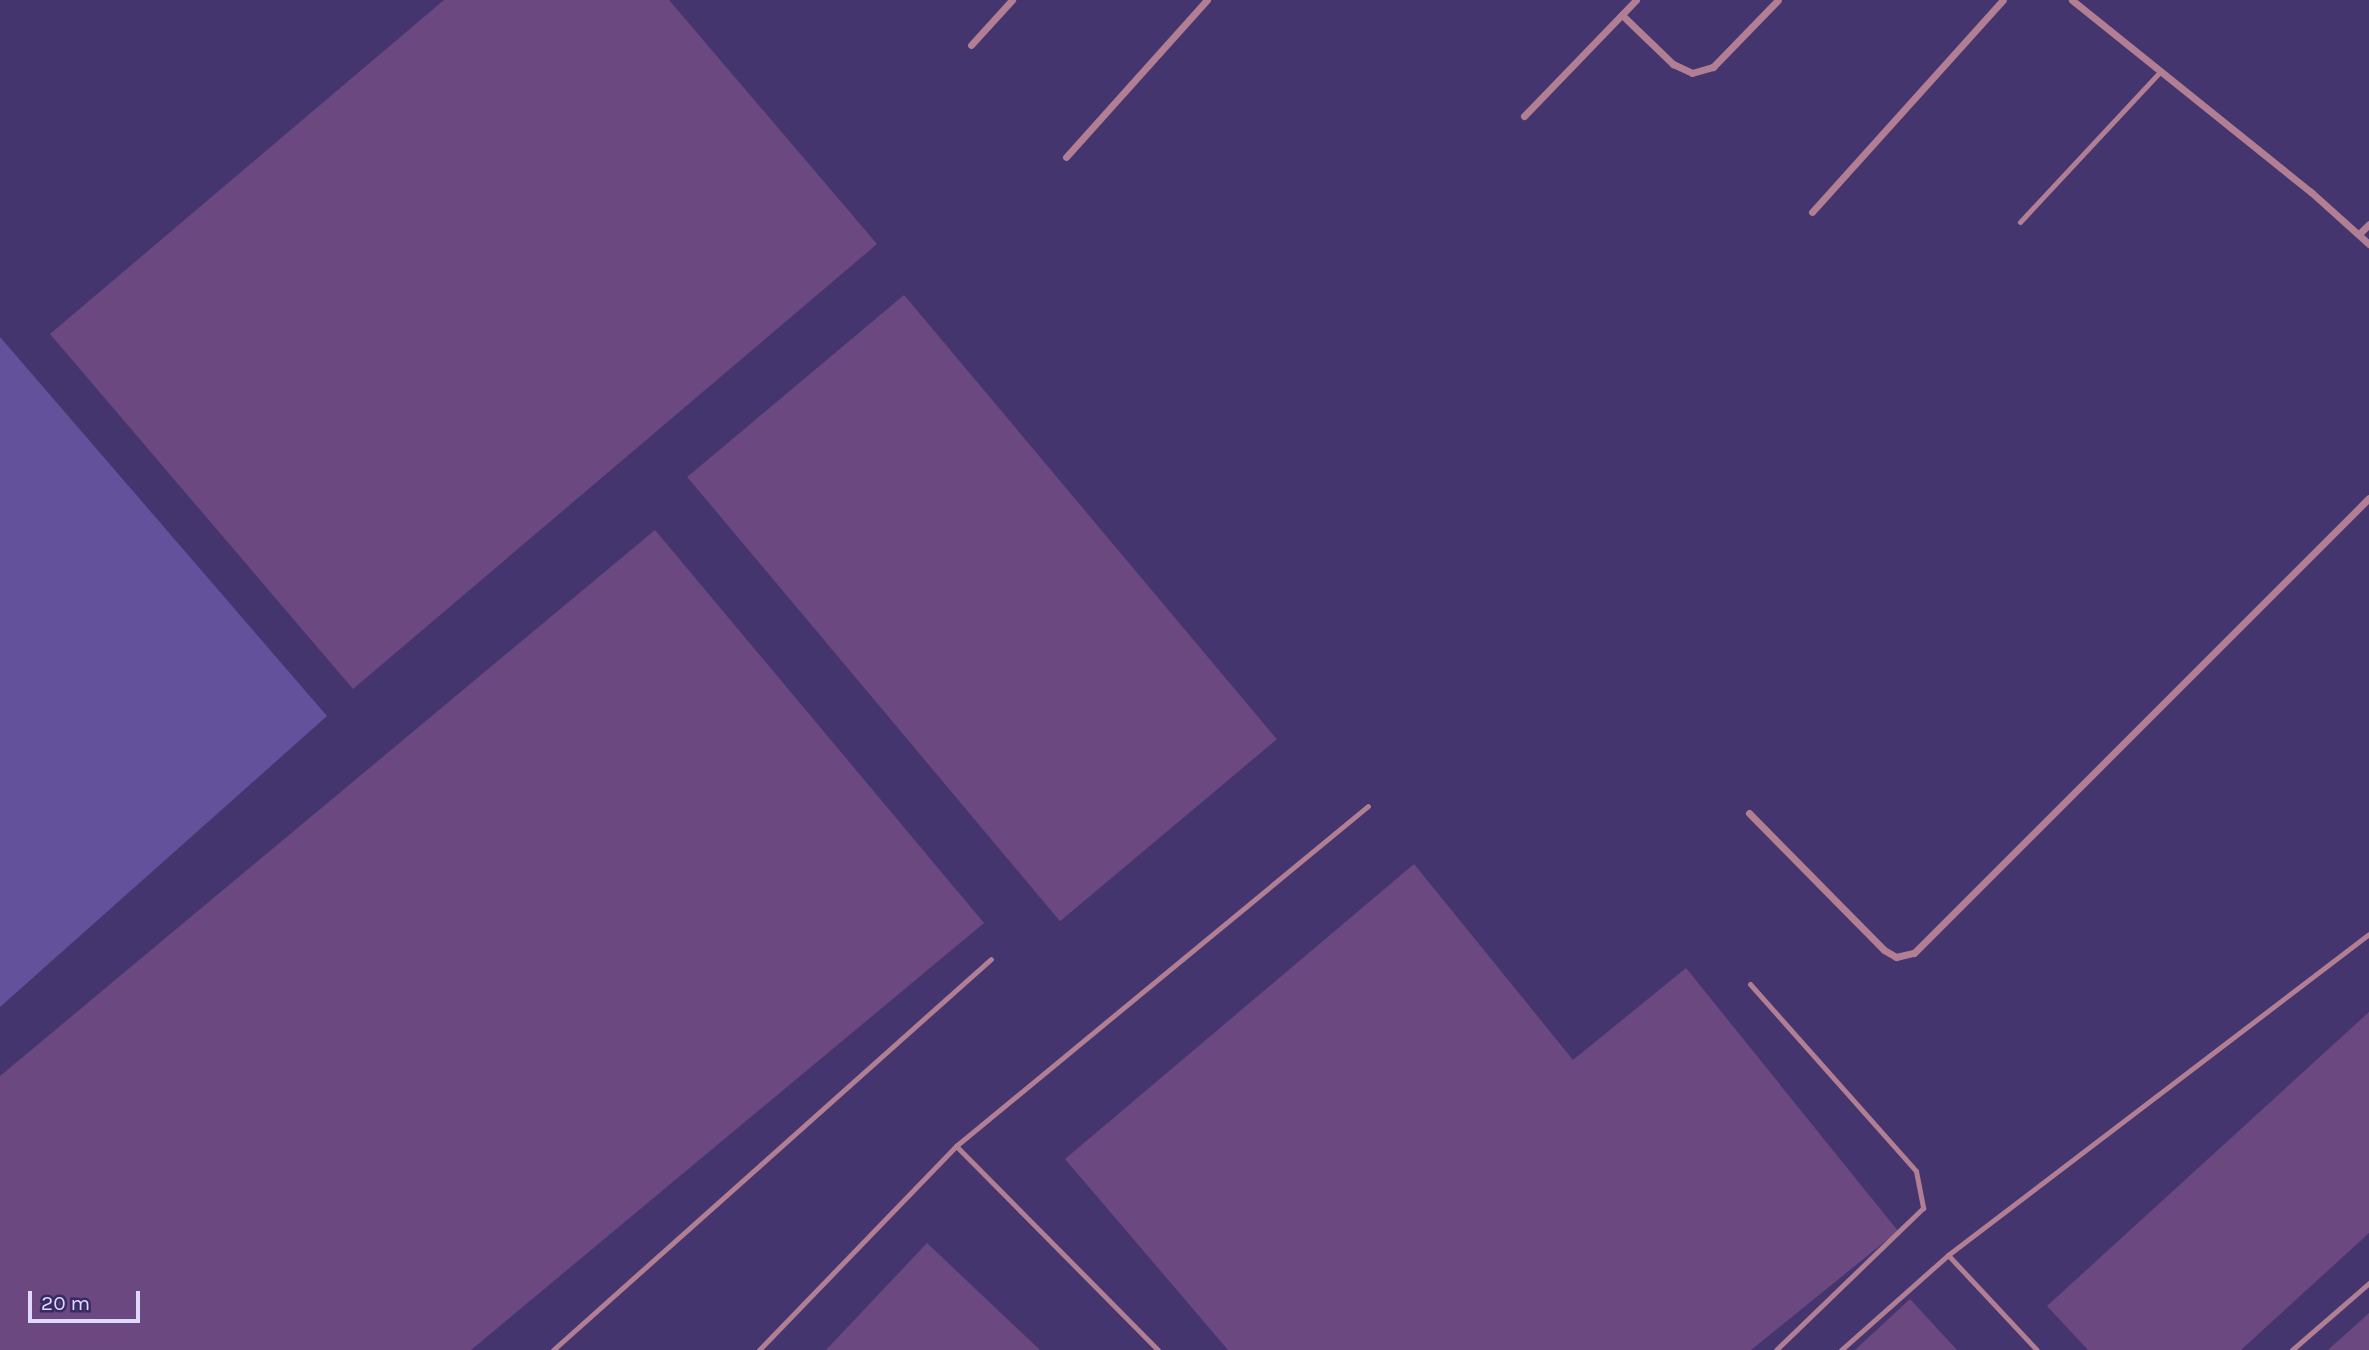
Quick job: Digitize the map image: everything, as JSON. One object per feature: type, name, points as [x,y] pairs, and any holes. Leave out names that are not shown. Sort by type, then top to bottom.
[{"type":"street","points":[[971,45],[1012,0]]},
{"type":"street","points":[[1066,157],[1208,0]]},
{"type":"street","points":[[1524,116],[1636,0]]},
{"type":"street","points":[[1622,15],[1673,65],[1692,73],[1713,67],[1778,0]]},
{"type":"street","points":[[1812,212],[2003,0]]},
{"type":"street","points":[[2072,0],[2311,192],[2369,244]]},
{"type":"street","points":[[2358,234],[2369,224]]},
{"type":"street","points":[[1749,813],[1884,950],[1896,957],[1914,953],[2369,498]]},
{"type":"lane","points":[[2020,222],[2160,72]]},
{"type":"lane","points":[[759,1350],[956,1146],[1368,806]]},
{"type":"lane","points":[[1840,1350],[1948,1255],[2369,934]]},
{"type":"lane","points":[[553,1350],[990,960]]},
{"type":"lane","points":[[1750,984],[1916,1171],[1923,1208],[1776,1350]]},
{"type":"lane","points":[[956,1146],[1158,1350]]},
{"type":"lane","points":[[1948,1255],[2037,1350]]},
{"type":"lane","points":[[2292,1350],[2369,1283]]},
{"type":"shaded area","points":[[0,337],[327,716],[0,1007]]},
{"type":"building","points":[[444,0],[669,0],[877,244],[353,689],[50,334]]},
{"type":"building","points":[[904,295],[1277,739],[1060,921],[687,477]]},
{"type":"building","points":[[655,530],[984,923],[471,1350],[0,1350],[0,1076]]},
{"type":"building","points":[[1414,864],[1573,1060],[1686,968],[1898,1231],[1751,1350],[1228,1350],[1065,1159]]},
{"type":"building","points":[[2369,1012],[2369,1233],[2241,1350],[2088,1350],[2047,1306]]},
{"type":"building","points":[[927,1243],[1040,1350],[826,1350]]},
{"type":"building","points":[[1910,1299],[1957,1350],[1855,1350]]},
{"type":"building","points":[[2369,1313],[2369,1350],[2328,1350]]}]
